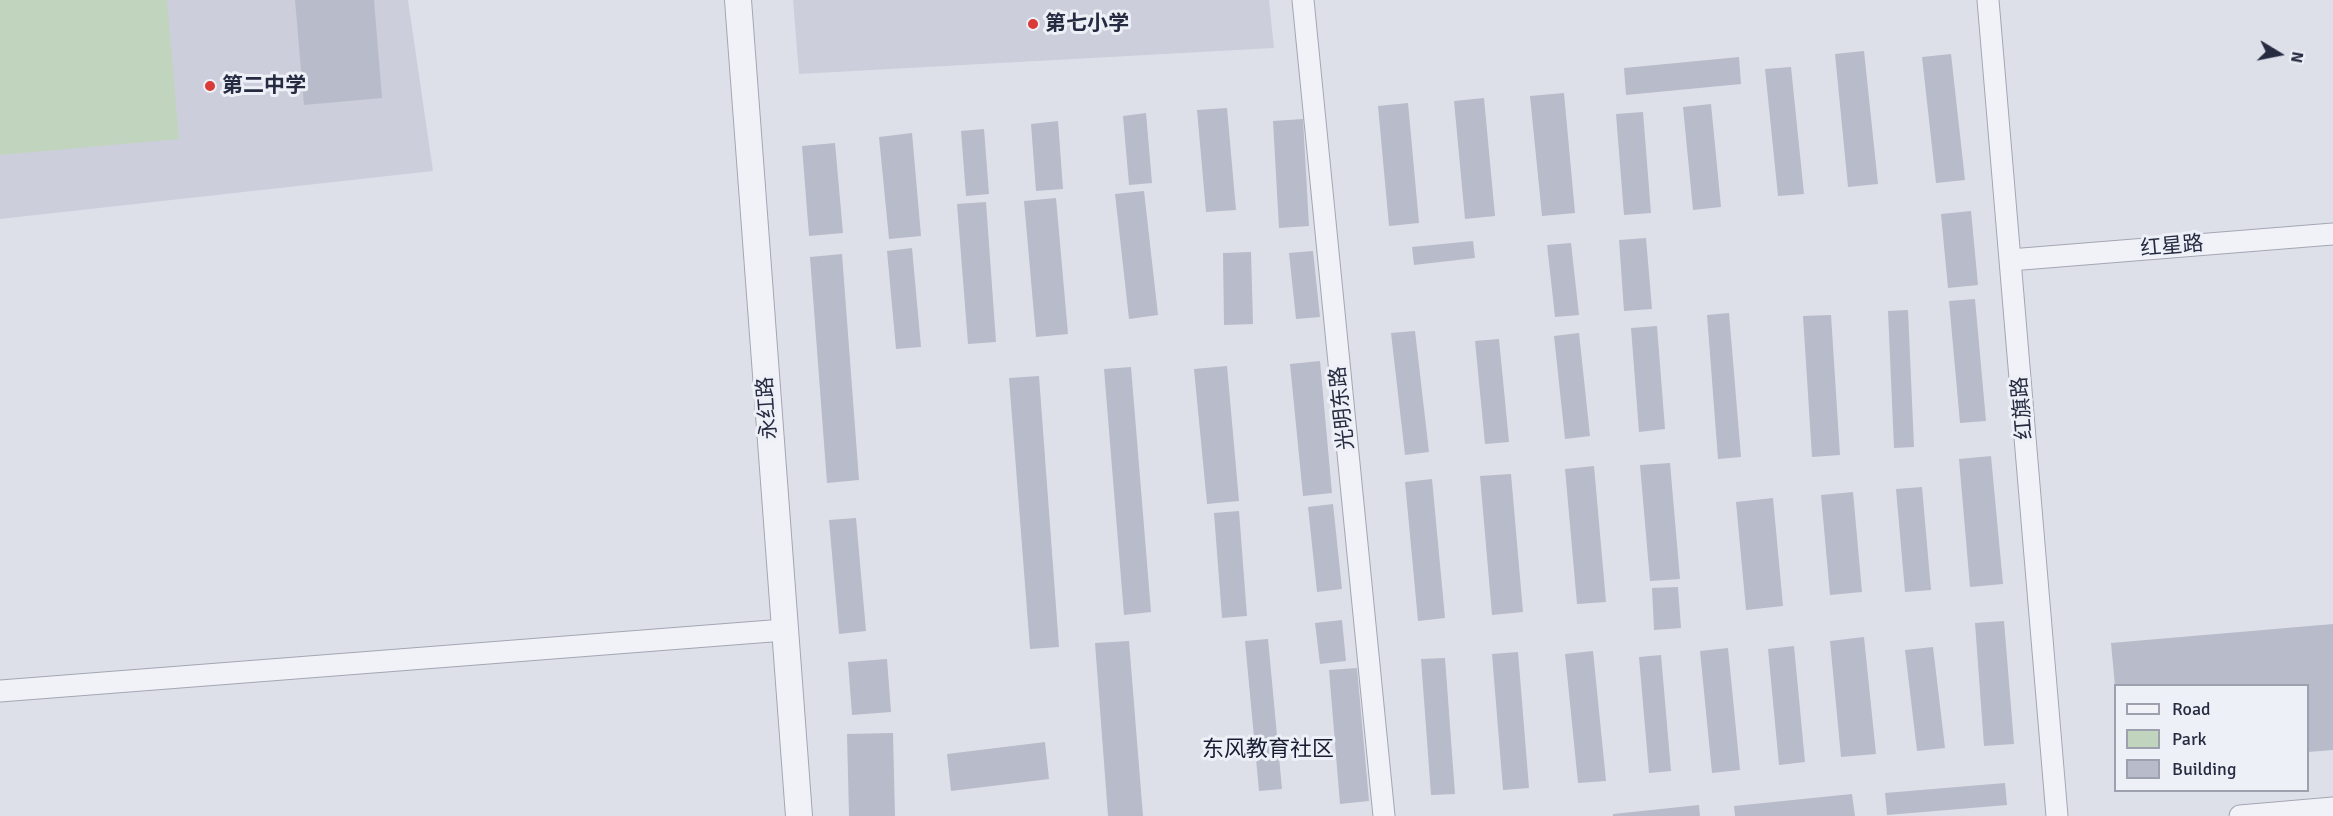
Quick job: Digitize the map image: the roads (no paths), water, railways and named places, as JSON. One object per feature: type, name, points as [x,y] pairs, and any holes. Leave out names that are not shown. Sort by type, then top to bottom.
[{"type":"street","name":"永红路","points":[[738,0],[784,630],[800,816]]},
{"type":"street","name":"光明东路","points":[[1303,0],[1384,816]]},
{"type":"street","name":"红旗路","points":[[1988,0],[2057,816]]},
{"type":"street","name":"红星路","points":[[2010,260],[2333,234]]},
{"type":"street","points":[[0,691],[784,630]]},
{"type":"street","points":[[2240,816],[2333,808]]},
{"type":"place","name":"第七小学","points":[[1033,24]]},
{"type":"place","name":"第二中学","points":[[210,86]]},
{"type":"district","name":"东风教育社区","points":[[1268,750]]}]
